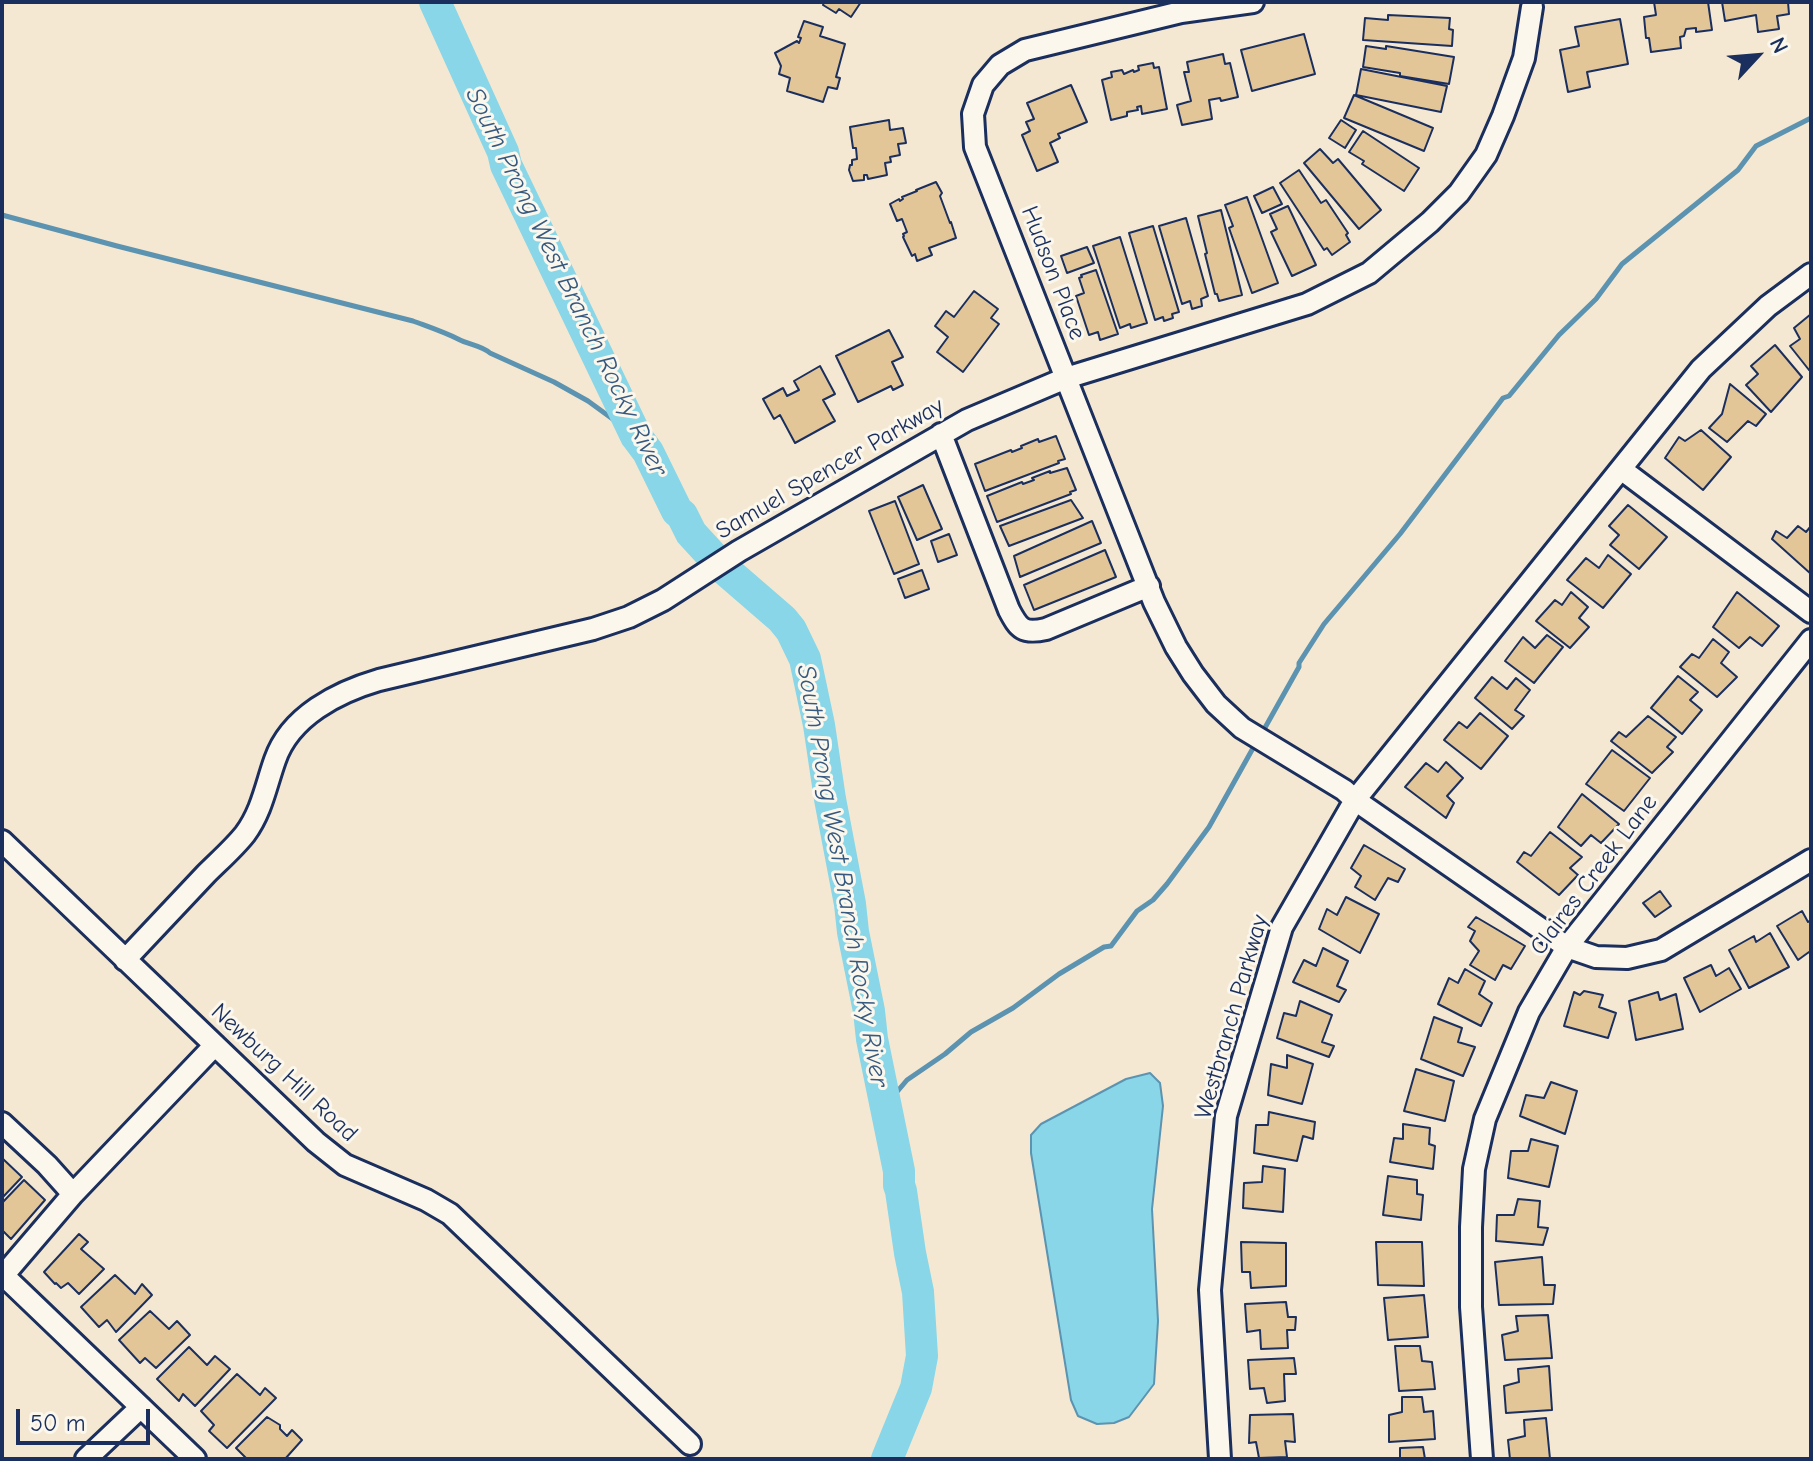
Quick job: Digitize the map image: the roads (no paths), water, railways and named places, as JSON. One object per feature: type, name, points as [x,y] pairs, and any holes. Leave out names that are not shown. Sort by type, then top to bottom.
[{"type":"street","name":"Hudson Place","points":[[1253,2],[1181,12],[1025,50],[1000,65],[983,85],[973,114],[975,147],[1176,647],[1216,704],[1242,728],[1344,790],[1355,800]]},
{"type":"street","name":"Samuel Spencer Parkway","points":[[125,960],[245,833],[263,799],[279,750],[292,731],[317,708],[347,691],[379,680],[611,624],[646,609],[739,551],[967,420],[1066,378],[1307,304],[1369,273],[1430,222],[1459,193],[1486,155],[1524,58],[1533,4]]},
{"type":"street","name":"Westbranch Parkway","points":[[1220,1459],[1210,1290],[1226,1116],[1282,927],[1355,800],[1701,369],[1768,306],[1811,274]]},
{"type":"street","points":[[941,434],[1009,610],[1017,625],[1025,631],[1046,629],[1149,586]]},
{"type":"street","points":[[1621,469],[1811,612]]},
{"type":"street","name":"Claires Creek Lane","points":[[1482,1459],[1471,1307],[1471,1227],[1474,1169],[1485,1119],[1529,1012],[1567,947],[1811,640]]},
{"type":"street","points":[[1355,800],[1567,947],[1596,957],[1627,958],[1661,950],[1811,860]]},
{"type":"street","name":"Newburg Hill Road","points":[[2,841],[336,1159],[450,1214],[690,1444]]},
{"type":"street","points":[[195,1459],[2,1275],[73,1194],[215,1045]]},
{"type":"street","points":[[2,1123],[73,1194]]},
{"type":"street","points":[[86,1459],[141,1407]]},
{"type":"water","points":[[1150,1073],[1160,1083],[1163,1106],[1152,1209],[1158,1321],[1154,1384],[1129,1417],[1114,1423],[1097,1424],[1078,1416],[1071,1400],[1031,1153],[1031,1135],[1041,1124],[1126,1079]]},
{"type":"waterway","name":"South Prong West Branch Rocky River","points":[[435,2],[503,152],[506,165],[636,436],[648,452],[677,511],[691,533],[723,568],[782,619],[805,659],[872,1039],[899,1171],[918,1292],[922,1356],[916,1388],[887,1459]]},
{"type":"waterway","points":[[1262,733],[1299,663],[1324,624],[1400,534],[1503,398],[1509,396],[1559,335],[1596,299],[1622,264],[1738,170],[1756,146],[1811,118]]},
{"type":"waterway","points":[[2,215],[413,321],[483,348],[554,382],[588,401],[636,436]]},
{"type":"waterway","points":[[885,1106],[907,1080],[971,1032],[1013,1008],[1059,974],[1104,947],[1111,946],[1137,911],[1153,900],[1167,884],[1209,827],[1257,741]]}]
